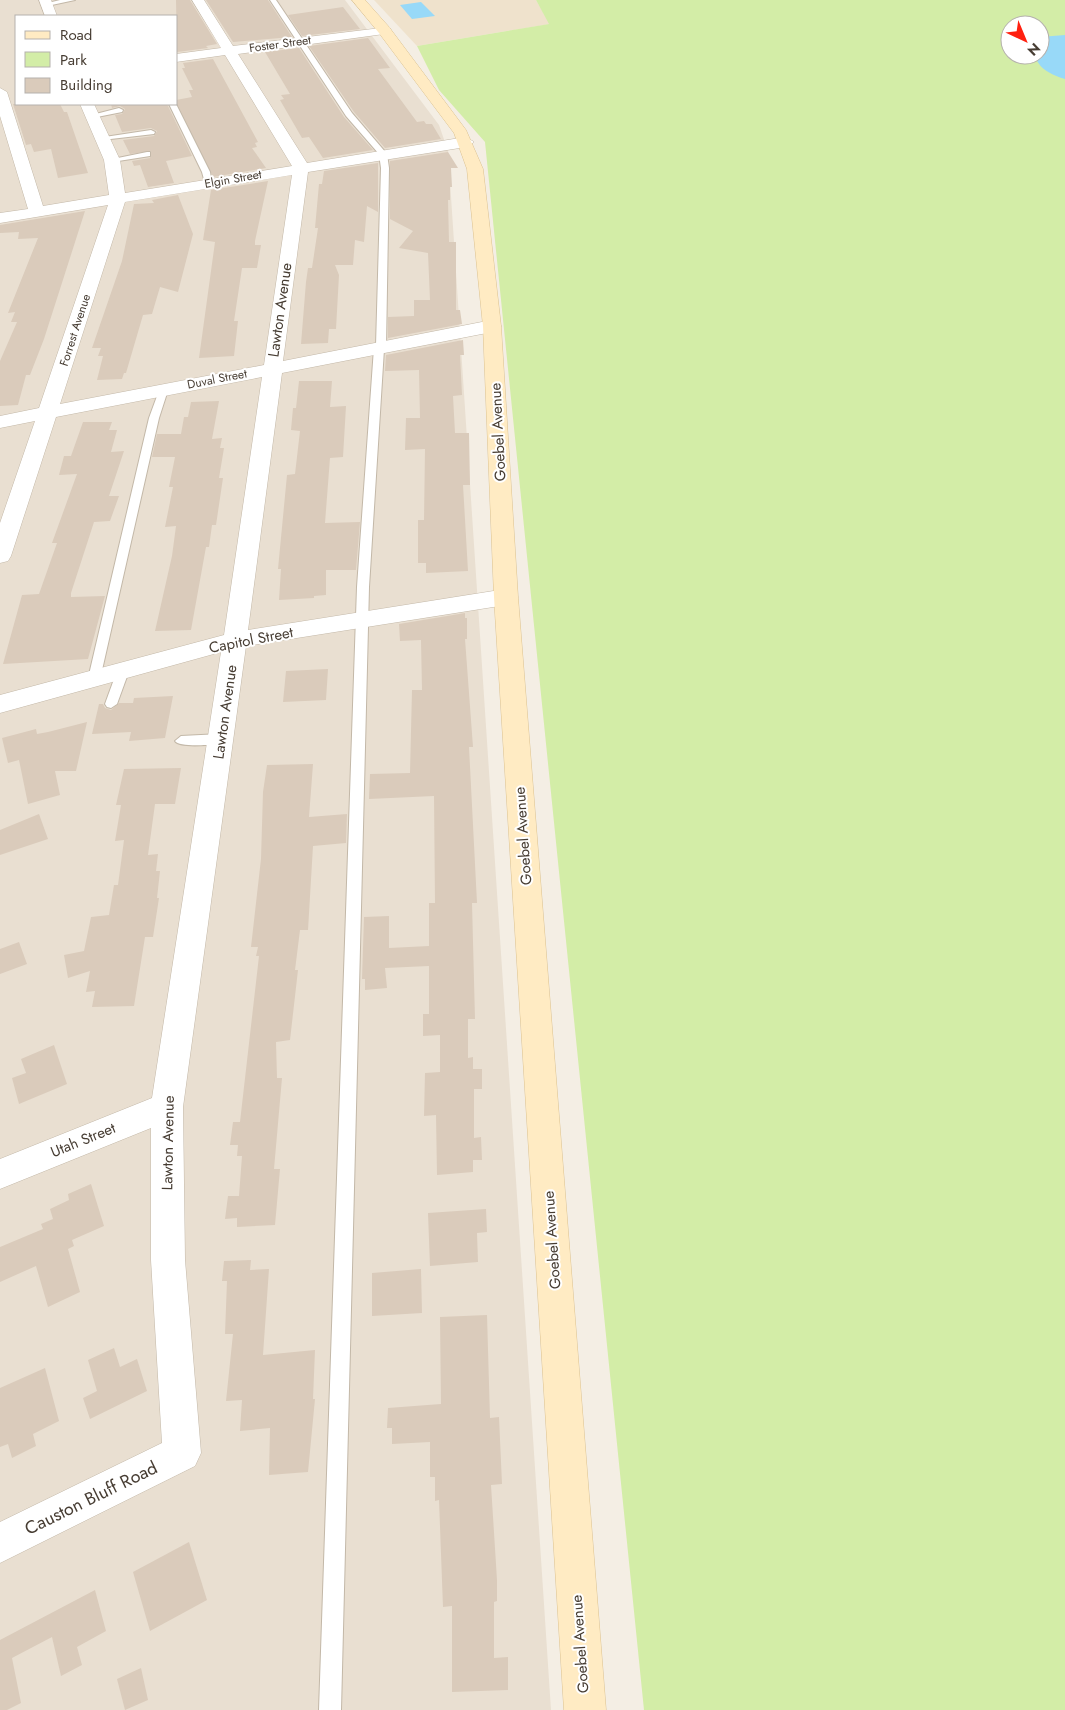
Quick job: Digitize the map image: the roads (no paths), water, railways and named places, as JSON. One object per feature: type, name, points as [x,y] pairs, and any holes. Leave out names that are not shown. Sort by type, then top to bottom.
[{"type":"street","points":[[198,0],[227,51],[301,168]]},
{"type":"street","name":"Goebel Avenue","points":[[359,0],[384,30],[466,142],[475,169],[492,326],[506,597],[585,1710]]},
{"type":"street","name":"Foster Street","points":[[178,58],[384,30]]},
{"type":"street","points":[[3,84],[37,212]]},
{"type":"street","name":"Forrest Avenue","points":[[0,556],[118,198],[112,160],[89,110]]},
{"type":"street","name":"Elgin Street","points":[[0,218],[383,154],[466,142]]},
{"type":"street","name":"Lawton Avenue","points":[[182,1453],[168,1260],[166,1107],[221,739],[271,369],[301,168]]},
{"type":"street","name":"Duval Street","points":[[0,422],[492,326]]},
{"type":"street","name":"Capitol Street","points":[[0,704],[235,640],[506,597]]},
{"type":"street","name":"Utah Street","points":[[0,1174],[166,1107]]},
{"type":"street","name":"Causton Bluff Road","points":[[0,1544],[182,1453]]},
{"type":"lane","points":[[48,7],[72,0]]},
{"type":"lane","points":[[273,0],[349,114],[383,154],[385,168],[380,348],[370,452],[362,620],[330,1710]]},
{"type":"lane","points":[[172,105],[209,183]]},
{"type":"lane","points":[[89,110],[119,110]]},
{"type":"lane","points":[[102,138],[151,132]]},
{"type":"lane","points":[[112,160],[147,154]]},
{"type":"lane","points":[[94,679],[154,418],[163,390]]},
{"type":"lane","points":[[111,704],[123,671]]},
{"type":"lane","points":[[181,741],[221,739]]},
{"type":"water","points":[[421,2],[435,16],[412,19],[400,5]]},
{"type":"water","points":[[1065,35],[1065,79],[1051,73],[1040,65],[1050,65],[1050,36]]}]
